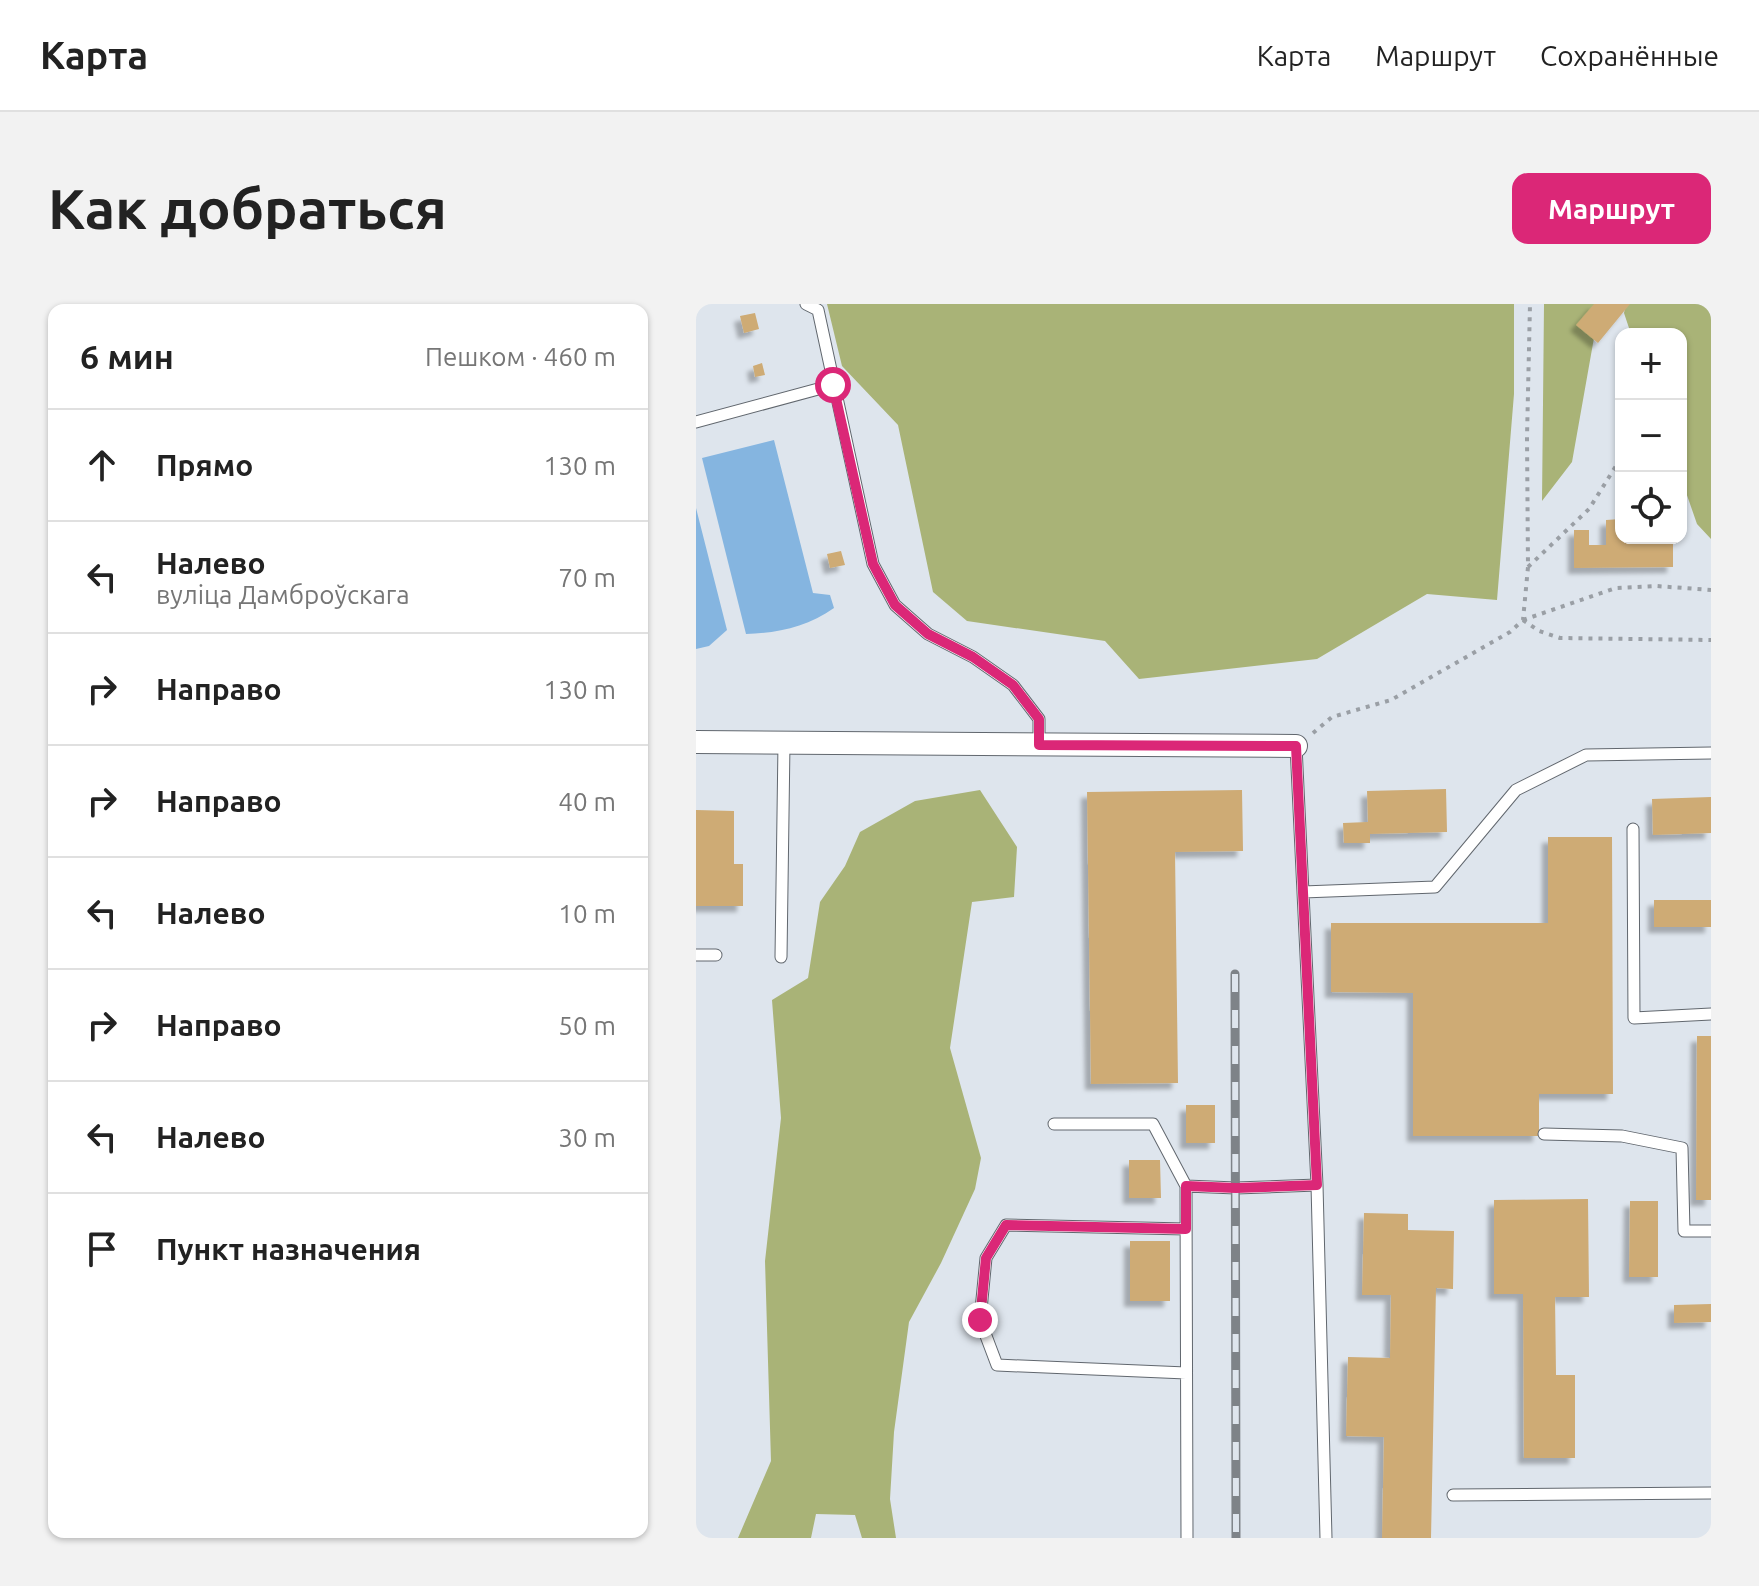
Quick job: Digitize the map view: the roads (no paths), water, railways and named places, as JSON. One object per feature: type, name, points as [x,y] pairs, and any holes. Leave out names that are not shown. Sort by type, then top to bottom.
[{"type":"street","points":[[696,742],[1296,746]]},
{"type":"lane","points":[[806,304],[818,310],[873,564],[895,605],[928,634],[973,657],[1013,685],[1039,719],[1039,745]]},
{"type":"lane","points":[[696,422],[833,385]]},
{"type":"lane","points":[[781,957],[784,743]]},
{"type":"lane","points":[[1296,746],[1317,1185],[1326,1538]]},
{"type":"lane","points":[[1303,892],[1435,887],[1516,790],[1586,755],[1711,753]]},
{"type":"lane","points":[[1633,829],[1634,1018],[1711,1014]]},
{"type":"lane","points":[[696,955],[716,955]]},
{"type":"lane","points":[[1054,1124],[1153,1124],[1186,1186],[1187,1538]]},
{"type":"lane","points":[[1544,1134],[1622,1136],[1682,1148],[1684,1231],[1711,1231]]},
{"type":"lane","points":[[1186,1186],[1317,1185]]},
{"type":"lane","points":[[1186,1229],[1006,1225],[986,1258],[980,1320],[997,1365],[1186,1373]]},
{"type":"lane","points":[[1453,1495],[1711,1493]]},
{"type":"water","points":[[774,440],[813,593],[830,595],[834,608],[792,628],[746,634],[702,458]]},
{"type":"water","points":[[696,508],[727,630],[709,646],[696,649]]},
{"type":"railway","points":[[1235,974],[1236,1538]]}]
